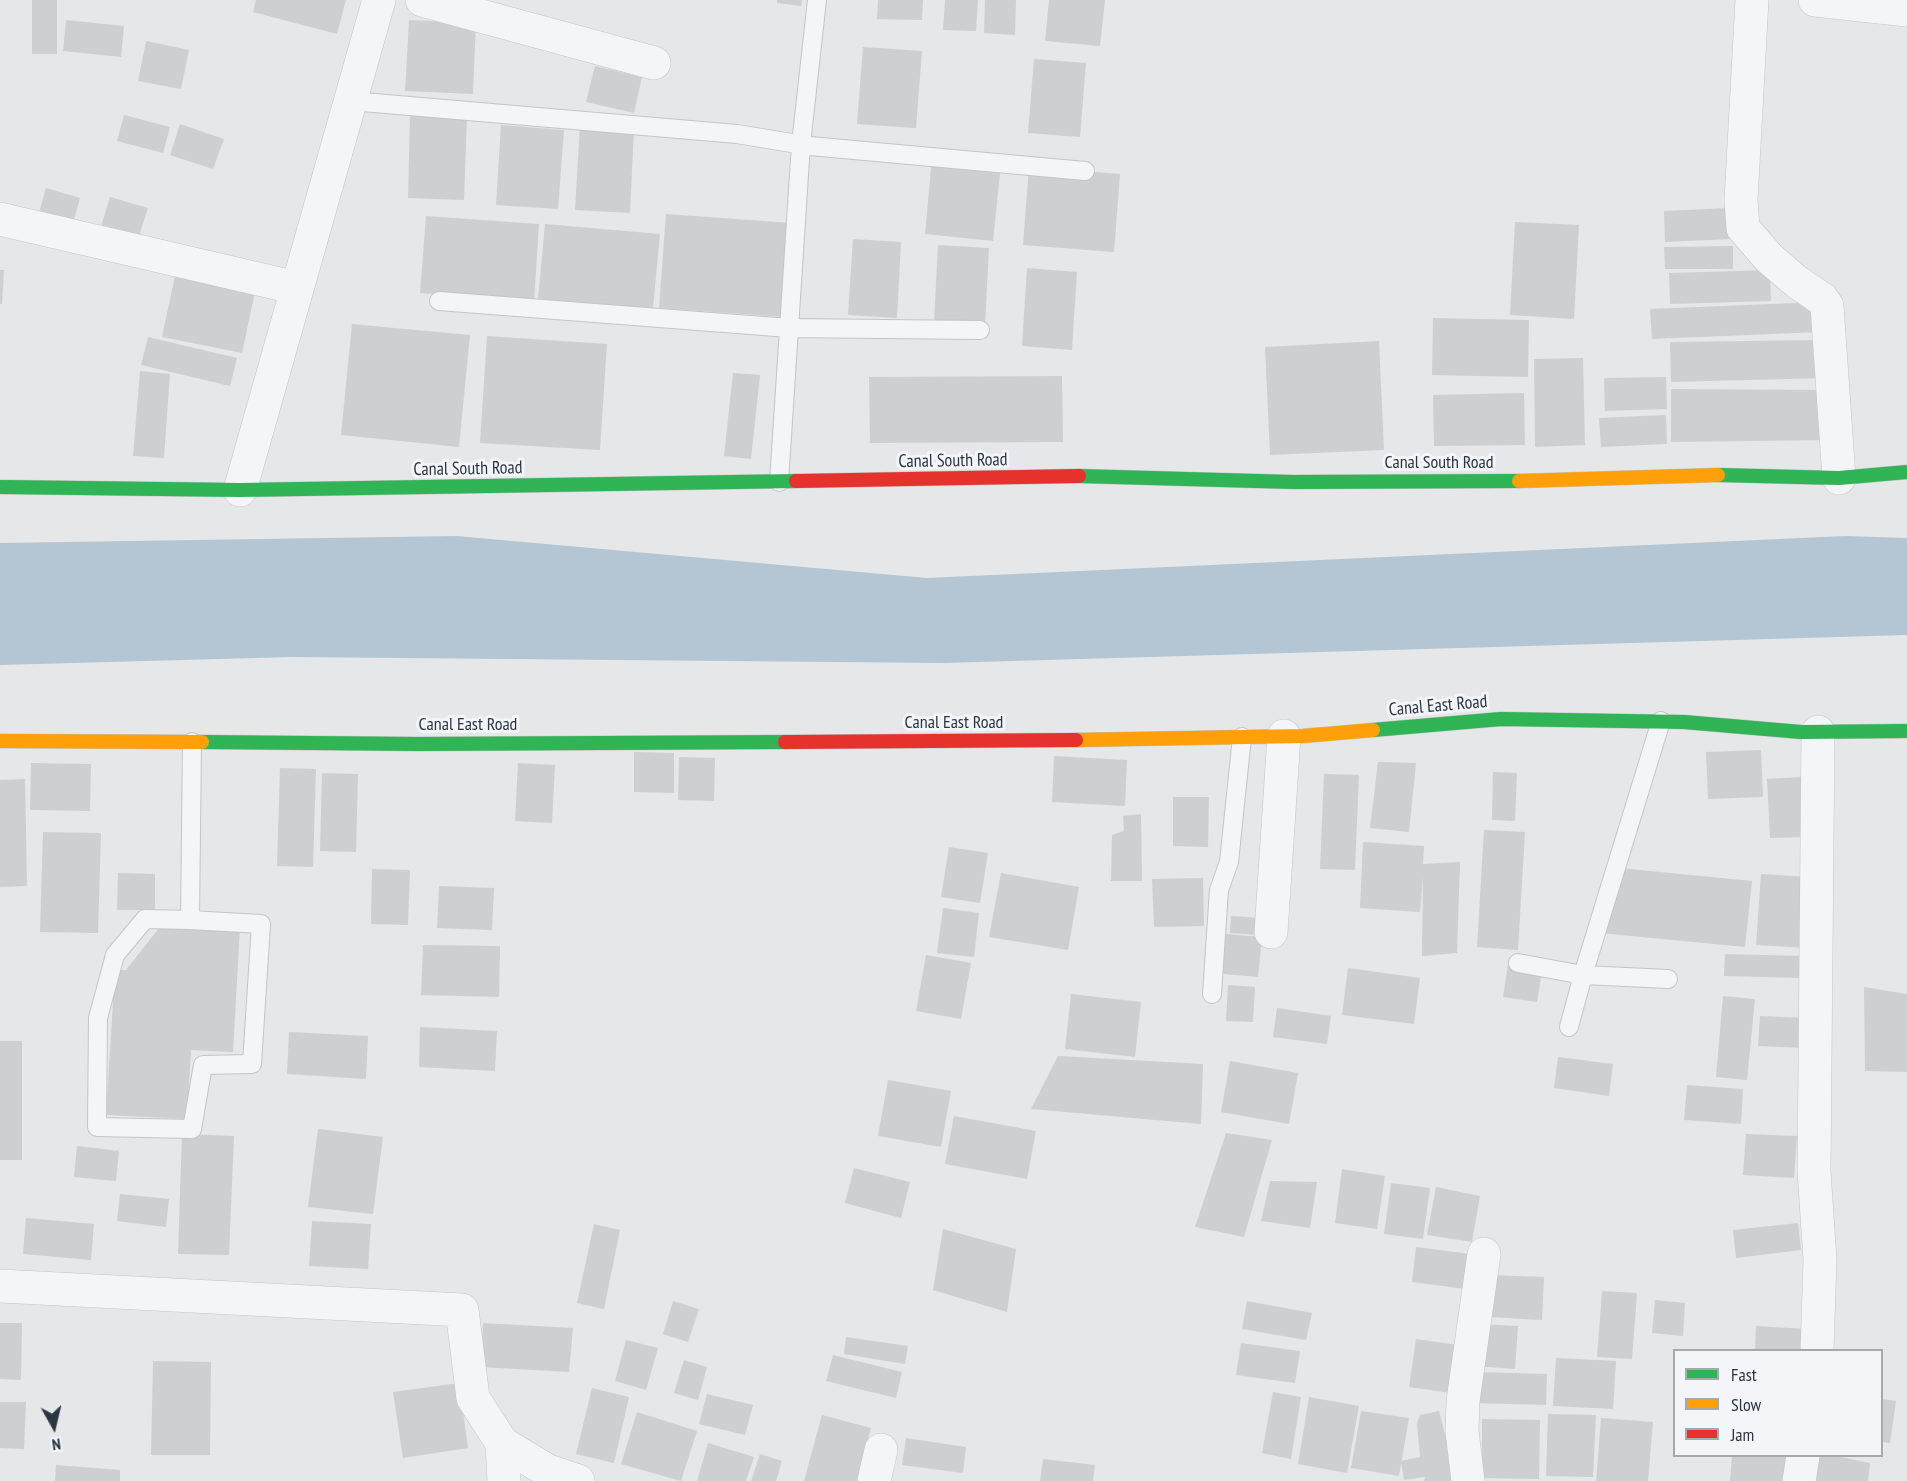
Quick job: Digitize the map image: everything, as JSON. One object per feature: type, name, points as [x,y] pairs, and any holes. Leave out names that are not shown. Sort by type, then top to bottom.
[{"type":"street","points":[[240,490],[379,0]]},
{"type":"street","points":[[422,0],[654,63]]},
{"type":"street","points":[[1752,0],[1741,200],[1743,228],[1769,258],[1797,282],[1822,299],[1827,306],[1839,478]]},
{"type":"street","points":[[1815,0],[1907,10]]},
{"type":"street","points":[[0,219],[297,288]]},
{"type":"street","name":"Canal South Road","points":[[0,487],[240,490],[779,483],[1081,476],[1293,482],[1519,481],[1739,474],[1839,478],[1907,472]]},
{"type":"street","name":"Canal East Road","points":[[0,741],[418,744],[1026,741],[1284,736],[1501,719],[1661,721],[1818,732],[1907,731]]},
{"type":"street","points":[[1817,1349],[1820,1260],[1814,1171],[1818,732]]},
{"type":"street","points":[[1271,932],[1284,736]]},
{"type":"street","points":[[1468,1481],[1462,1431],[1463,1401],[1484,1254]]},
{"type":"street","points":[[0,1286],[462,1310],[473,1398],[502,1443],[548,1471],[578,1481]]},
{"type":"street","points":[[502,1443],[504,1481]]},
{"type":"street","points":[[1799,1481],[1803,1457]]},
{"type":"lane","points":[[779,483],[801,144],[817,0]]},
{"type":"lane","points":[[351,101],[737,134],[801,144],[1085,171]]},
{"type":"lane","points":[[439,301],[789,328],[980,330]]},
{"type":"lane","points":[[1569,1027],[1661,721]]},
{"type":"lane","points":[[1212,994],[1219,890],[1229,862],[1242,737]]},
{"type":"lane","points":[[190,920],[192,742]]},
{"type":"lane","points":[[145,919],[190,920],[261,924],[252,1064],[203,1065],[192,1130],[97,1127],[98,1018],[115,955],[145,919]]},
{"type":"lane","points":[[1518,963],[1583,975],[1668,979]]},
{"type":"water","points":[[456,536],[927,578],[1845,536],[1907,538],[1907,635],[943,663],[292,657],[0,665],[0,543]]},
{"type":"building","points":[[32,0],[57,0],[57,54],[32,54]]},
{"type":"building","points":[[256,0],[346,0],[337,34],[253,12]]},
{"type":"building","points":[[777,0],[802,0],[801,6],[777,3]]},
{"type":"building","points":[[878,0],[923,0],[922,20],[877,19]]},
{"type":"building","points":[[945,0],[978,0],[976,31],[943,30]]},
{"type":"building","points":[[985,0],[1016,0],[1015,35],[984,33]]},
{"type":"building","points":[[1049,0],[1105,0],[1100,46],[1045,41]]},
{"type":"building","points":[[66,20],[124,26],[121,57],[63,51]]},
{"type":"building","points":[[409,20],[476,23],[473,94],[405,91]]},
{"type":"building","points":[[146,41],[189,50],[181,89],[138,81]]},
{"type":"building","points":[[863,47],[922,51],[916,128],[857,124]]},
{"type":"building","points":[[1034,59],[1086,63],[1080,137],[1028,133]]},
{"type":"building","points":[[595,66],[642,77],[634,113],[586,102]]},
{"type":"building","points":[[124,115],[170,127],[163,153],[117,141]]},
{"type":"building","points":[[410,115],[467,117],[464,200],[408,198]]},
{"type":"building","points":[[180,124],[224,139],[213,169],[170,155]]},
{"type":"building","points":[[501,125],[564,130],[558,209],[496,205]]},
{"type":"building","points":[[580,126],[634,129],[630,213],[575,210]]},
{"type":"building","points":[[932,157],[1001,164],[993,241],[925,234]]},
{"type":"building","points":[[1029,167],[1120,174],[1114,252],[1023,245]]},
{"type":"building","points":[[46,188],[80,198],[71,230],[37,220]]},
{"type":"building","points":[[110,197],[148,208],[136,245],[99,233]]},
{"type":"building","points":[[1730,208],[1731,239],[1665,242],[1664,211]]},
{"type":"building","points":[[666,214],[791,223],[784,317],[659,308]]},
{"type":"building","points":[[426,216],[539,224],[534,301],[420,293]]},
{"type":"building","points":[[1515,222],[1579,225],[1574,319],[1510,315]]},
{"type":"building","points":[[545,224],[660,234],[653,308],[538,299]]},
{"type":"building","points":[[853,239],[901,242],[897,318],[848,315]]},
{"type":"building","points":[[938,245],[989,248],[985,325],[934,322]]},
{"type":"building","points":[[1733,246],[1733,269],[1665,269],[1664,247]]},
{"type":"building","points":[[1027,268],[1077,272],[1072,350],[1022,346]]},
{"type":"building","points":[[0,270],[4,270],[2,304],[0,304]]},
{"type":"building","points":[[1770,270],[1771,301],[1670,304],[1669,273]]},
{"type":"building","points":[[176,271],[256,287],[242,353],[162,337]]},
{"type":"building","points":[[1819,302],[1820,332],[1652,339],[1650,309]]},
{"type":"building","points":[[1433,318],[1529,320],[1528,377],[1432,375]]},
{"type":"building","points":[[352,324],[470,335],[459,447],[341,435]]},
{"type":"building","points":[[487,336],[607,344],[600,450],[480,443]]},
{"type":"building","points":[[148,337],[237,358],[230,386],[141,365]]},
{"type":"building","points":[[1825,340],[1828,378],[1671,382],[1670,342]]},
{"type":"building","points":[[1379,341],[1384,450],[1270,455],[1265,347]]},
{"type":"building","points":[[1583,358],[1585,445],[1535,447],[1534,359]]},
{"type":"building","points":[[140,371],[170,374],[164,458],[133,456]]},
{"type":"building","points":[[733,373],[760,375],[751,459],[724,456]]},
{"type":"building","points":[[1062,376],[1063,442],[870,443],[869,377]]},
{"type":"building","points":[[1666,377],[1667,409],[1605,411],[1604,378]]},
{"type":"building","points":[[1671,389],[1827,390],[1831,440],[1671,442]]},
{"type":"building","points":[[1524,393],[1525,445],[1434,446],[1433,395]]},
{"type":"building","points":[[1666,415],[1667,444],[1601,447],[1599,418]]},
{"type":"building","points":[[1761,750],[1763,797],[1708,799],[1706,752]]},
{"type":"building","points":[[634,752],[674,753],[674,793],[634,792]]},
{"type":"building","points":[[1054,756],[1127,760],[1125,806],[1052,802]]},
{"type":"building","points":[[679,757],[715,758],[714,801],[678,800]]},
{"type":"building","points":[[1378,762],[1416,763],[1409,832],[1370,828]]},
{"type":"building","points":[[31,763],[91,764],[90,811],[30,810]]},
{"type":"building","points":[[518,763],[555,765],[552,823],[515,821]]},
{"type":"building","points":[[280,768],[316,769],[313,867],[277,866]]},
{"type":"building","points":[[1493,772],[1517,773],[1515,821],[1492,820]]},
{"type":"building","points":[[322,773],[358,774],[356,852],[320,851]]},
{"type":"building","points":[[1324,774],[1359,775],[1355,870],[1320,869]]},
{"type":"building","points":[[1801,777],[1805,837],[1770,838],[1767,779]]},
{"type":"building","points":[[25,779],[27,886],[0,887],[0,780]]},
{"type":"building","points":[[1173,797],[1209,797],[1208,847],[1173,846]]},
{"type":"building","points":[[1141,814],[1142,881],[1111,881],[1112,835],[1124,831],[1123,816]]},
{"type":"building","points":[[1484,830],[1525,832],[1518,950],[1477,947]]},
{"type":"building","points":[[43,832],[101,833],[98,933],[40,932]]},
{"type":"building","points":[[1363,842],[1424,846],[1423,864],[1460,862],[1457,953],[1422,956],[1423,876],[1420,912],[1360,908]]},
{"type":"building","points":[[949,847],[988,853],[980,903],[941,897]]},
{"type":"building","points":[[1619,868],[1752,881],[1745,947],[1600,933]]},
{"type":"building","points":[[372,869],[410,870],[408,925],[371,924]]},
{"type":"building","points":[[118,873],[155,874],[155,910],[117,910]]},
{"type":"building","points":[[1001,873],[1079,887],[1068,950],[989,937]]},
{"type":"building","points":[[1761,874],[1811,877],[1807,948],[1756,945]]},
{"type":"building","points":[[1203,878],[1204,926],[1154,927],[1152,879]]},
{"type":"building","points":[[439,886],[494,888],[492,930],[437,928]]},
{"type":"building","points":[[943,908],[979,913],[974,957],[937,953]]},
{"type":"building","points":[[1231,916],[1262,918],[1261,935],[1230,933]]},
{"type":"building","points":[[159,922],[240,927],[233,1052],[191,1050],[187,1119],[106,1115],[115,970],[126,970],[159,928]]},
{"type":"building","points":[[1226,934],[1262,937],[1258,977],[1223,974]]},
{"type":"building","points":[[423,945],[500,946],[499,997],[421,995]]},
{"type":"building","points":[[1725,954],[1801,956],[1800,978],[1724,976]]},
{"type":"building","points":[[926,955],[971,963],[961,1019],[916,1011]]},
{"type":"building","points":[[1508,965],[1542,971],[1537,1002],[1503,997]]},
{"type":"building","points":[[1348,968],[1420,978],[1414,1024],[1342,1015]]},
{"type":"building","points":[[1228,985],[1255,987],[1253,1022],[1226,1021]]},
{"type":"building","points":[[1864,987],[1907,994],[1907,1072],[1865,1071]]},
{"type":"building","points":[[1071,994],[1141,1002],[1135,1057],[1065,1049]]},
{"type":"building","points":[[1723,996],[1755,999],[1747,1080],[1716,1077]]},
{"type":"building","points":[[1277,1008],[1331,1016],[1327,1044],[1273,1037]]},
{"type":"building","points":[[1760,1016],[1807,1018],[1806,1048],[1758,1046]]},
{"type":"building","points":[[420,1027],[497,1031],[495,1071],[419,1067]]},
{"type":"building","points":[[289,1032],[368,1036],[366,1079],[287,1074]]},
{"type":"building","points":[[0,1041],[22,1041],[22,1160],[0,1160]]},
{"type":"building","points":[[1058,1056],[1203,1064],[1201,1124],[1031,1109]]},
{"type":"building","points":[[1558,1057],[1613,1064],[1609,1096],[1554,1088]]},
{"type":"building","points":[[1230,1061],[1298,1073],[1289,1124],[1221,1112]]},
{"type":"building","points":[[888,1080],[951,1091],[941,1147],[878,1136]]},
{"type":"building","points":[[1687,1085],[1743,1089],[1741,1124],[1684,1120]]},
{"type":"building","points":[[954,1116],[1036,1131],[1027,1179],[945,1164]]},
{"type":"building","points":[[318,1129],[383,1137],[373,1214],[308,1207]]},
{"type":"building","points":[[1226,1133],[1272,1140],[1244,1237],[1195,1227]]},
{"type":"building","points":[[182,1134],[234,1136],[229,1255],[178,1254]]},
{"type":"building","points":[[1746,1134],[1797,1136],[1794,1178],[1743,1175]]},
{"type":"building","points":[[77,1146],[119,1151],[116,1181],[74,1177]]},
{"type":"building","points":[[854,1168],[910,1182],[901,1218],[845,1203]]},
{"type":"building","points":[[1342,1169],[1385,1176],[1377,1229],[1335,1223]]},
{"type":"building","points":[[1270,1181],[1317,1182],[1310,1228],[1261,1221]]},
{"type":"building","points":[[1391,1183],[1430,1188],[1423,1239],[1384,1234]]},
{"type":"building","points":[[1436,1187],[1480,1196],[1472,1242],[1427,1235]]},
{"type":"building","points":[[120,1194],[169,1199],[166,1227],[117,1221]]},
{"type":"building","points":[[26,1218],[94,1224],[91,1260],[23,1254]]},
{"type":"building","points":[[312,1221],[371,1224],[368,1269],[309,1266]]},
{"type":"building","points":[[1798,1223],[1801,1250],[1736,1258],[1733,1230]]},
{"type":"building","points":[[594,1224],[620,1230],[604,1309],[577,1303]]},
{"type":"building","points":[[943,1229],[1016,1249],[1007,1312],[933,1290]]},
{"type":"building","points":[[1416,1247],[1478,1255],[1473,1290],[1412,1282]]},
{"type":"building","points":[[1490,1275],[1544,1277],[1542,1320],[1488,1317]]},
{"type":"building","points":[[1602,1291],[1637,1293],[1632,1359],[1597,1357]]},
{"type":"building","points":[[1655,1300],[1685,1303],[1683,1336],[1652,1333]]},
{"type":"building","points":[[673,1301],[699,1309],[688,1342],[663,1334]]},
{"type":"building","points":[[1247,1301],[1312,1313],[1306,1340],[1242,1329]]},
{"type":"building","points":[[0,1323],[22,1323],[21,1380],[0,1379]]},
{"type":"building","points":[[483,1323],[573,1328],[569,1372],[481,1367]]},
{"type":"building","points":[[1478,1324],[1518,1326],[1515,1369],[1475,1366]]},
{"type":"building","points":[[1756,1326],[1806,1329],[1804,1349],[1755,1349]]},
{"type":"building","points":[[846,1337],[908,1346],[905,1364],[844,1354]]},
{"type":"building","points":[[1416,1339],[1465,1346],[1458,1394],[1409,1387]]},
{"type":"building","points":[[626,1340],[658,1348],[646,1390],[615,1381]]},
{"type":"building","points":[[1241,1343],[1300,1351],[1295,1383],[1236,1375]]},
{"type":"building","points":[[833,1355],[902,1372],[896,1398],[826,1381]]},
{"type":"building","points":[[1556,1358],[1616,1361],[1613,1409],[1553,1406]]},
{"type":"building","points":[[684,1360],[707,1367],[698,1400],[674,1393]]},
{"type":"building","points":[[153,1361],[211,1362],[210,1455],[151,1455]]},
{"type":"building","points":[[1475,1372],[1547,1374],[1546,1405],[1474,1403]]},
{"type":"building","points":[[459,1383],[468,1448],[403,1458],[393,1392]]},
{"type":"building","points":[[592,1388],[629,1397],[614,1463],[576,1454]]},
{"type":"building","points":[[1273,1392],[1301,1397],[1291,1459],[1262,1453]]},
{"type":"building","points":[[707,1394],[753,1405],[745,1435],[699,1424]]},
{"type":"building","points":[[1309,1397],[1359,1406],[1347,1473],[1298,1464]]},
{"type":"building","points":[[1883,1399],[1896,1401],[1890,1443],[1883,1442]]},
{"type":"building","points":[[0,1402],[26,1402],[24,1449],[0,1448]]},
{"type":"building","points":[[1361,1411],[1409,1418],[1399,1476],[1351,1468]]},
{"type":"building","points":[[1439,1411],[1457,1481],[1424,1481],[1425,1477],[1404,1480],[1401,1461],[1420,1457],[1417,1423],[1420,1415]]},
{"type":"building","points":[[637,1412],[697,1431],[681,1481],[621,1464]]},
{"type":"building","points":[[1548,1414],[1596,1415],[1593,1477],[1546,1476]]},
{"type":"building","points":[[822,1415],[871,1428],[857,1481],[804,1481]]},
{"type":"building","points":[[1601,1418],[1653,1422],[1648,1481],[1596,1481]]},
{"type":"building","points":[[1482,1419],[1540,1420],[1539,1479],[1482,1478]]},
{"type":"building","points":[[906,1438],[966,1447],[963,1473],[902,1465]]},
{"type":"building","points":[[708,1443],[754,1457],[746,1481],[697,1481]]},
{"type":"building","points":[[760,1454],[782,1461],[776,1481],[751,1481]]},
{"type":"building","points":[[1732,1457],[1795,1457],[1793,1481],[1730,1481]]},
{"type":"building","points":[[1817,1457],[1841,1457],[1870,1463],[1868,1481],[1813,1481]]},
{"type":"building","points":[[1043,1459],[1095,1465],[1093,1481],[1040,1481]]},
{"type":"building","points":[[56,1465],[120,1470],[120,1481],[55,1481]]},
{"type":"traffic: fast","points":[[1718,475],[1839,478],[1907,472]]},
{"type":"traffic: fast","points":[[1079,476],[1293,482],[1519,481]]},
{"type":"traffic: fast","points":[[0,487],[240,490],[796,481]]},
{"type":"traffic: fast","points":[[1373,730],[1501,719],[1684,722],[1801,732],[1907,731]]},
{"type":"traffic: fast","points":[[202,742],[418,744],[785,742]]},
{"type":"traffic: slow","points":[[1519,481],[1718,475]]},
{"type":"traffic: slow","points":[[1076,740],[1303,736],[1373,730]]},
{"type":"traffic: slow","points":[[0,741],[202,742]]},
{"type":"traffic: jam","points":[[796,481],[1079,476]]},
{"type":"traffic: jam","points":[[785,742],[1076,740]]}]
